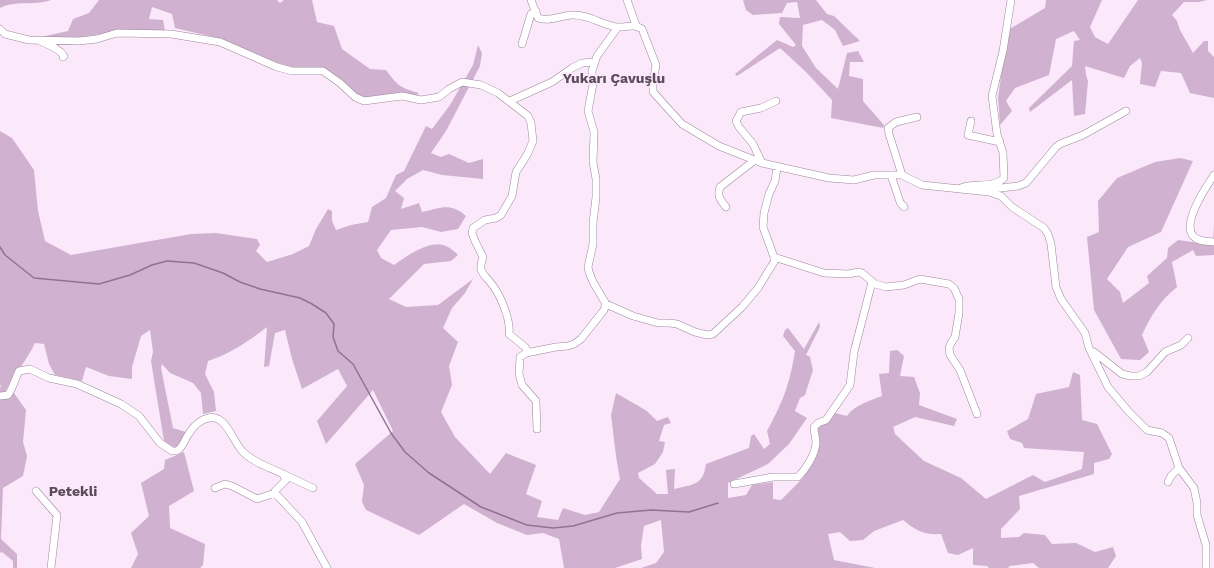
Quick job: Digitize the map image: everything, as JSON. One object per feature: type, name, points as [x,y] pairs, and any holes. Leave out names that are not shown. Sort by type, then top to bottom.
[{"type":"street","points":[[531,0],[538,18],[544,20],[572,15],[586,17],[618,27],[636,25]]},
{"type":"street","points":[[627,0],[636,25],[642,29],[656,65],[653,92],[682,124],[719,146],[762,163],[828,178],[854,180],[874,174],[902,175],[922,185],[989,192],[1001,196],[1012,206],[1044,228],[1048,234],[1051,244],[1056,287],[1062,299],[1085,333],[1090,348],[1108,387],[1129,412],[1147,430],[1162,433],[1169,438],[1179,468],[1194,488],[1197,503],[1197,515],[1206,545],[1206,568]]},
{"type":"street","points":[[959,189],[967,186],[994,183],[1004,178],[1003,153],[997,134],[992,96],[1003,51],[1011,0]]},
{"type":"street","points":[[522,44],[531,14],[536,12]]},
{"type":"street","points":[[618,27],[597,56],[592,71],[593,84],[588,111],[594,132],[593,162],[596,179],[593,244],[588,266],[593,282],[606,304],[632,316],[658,323],[669,322],[677,324],[695,332],[707,335],[713,334],[742,307],[758,288],[774,262],[774,257],[763,227],[764,213],[769,194],[775,181],[777,167]]},
{"type":"street","points":[[0,29],[5,34],[36,40],[79,41],[97,39],[117,33],[171,34],[220,42],[292,72],[323,71],[340,83],[355,97],[364,101],[402,96],[421,100],[439,97],[449,89],[462,82],[481,85],[510,101],[528,116],[531,123],[533,141],[527,155],[516,172],[512,196],[501,215],[496,218],[485,220],[473,228],[472,233],[484,257],[481,270],[491,282],[506,312],[509,322],[509,334],[525,347],[528,352]]},
{"type":"street","points":[[36,40],[56,48],[62,52],[63,57]]},
{"type":"street","points":[[510,101],[552,82],[582,63],[595,62]]},
{"type":"street","points":[[762,163],[753,144],[736,121],[741,112],[762,108],[776,101]]},
{"type":"street","points":[[974,191],[1018,186],[1026,183],[1060,144],[1083,135],[1126,111]]},
{"type":"street","points":[[902,175],[888,128],[896,122],[917,117]]},
{"type":"street","points":[[971,121],[968,135],[981,135],[1000,142]]},
{"type":"street","points":[[726,207],[718,194],[720,187],[755,160]]},
{"type":"street","points":[[891,175],[897,195],[904,207]]},
{"type":"street","points":[[1214,175],[1193,213],[1190,228],[1193,236],[1202,241],[1214,242]]},
{"type":"street","points":[[774,257],[824,273],[848,274],[859,272],[875,284],[886,287],[904,285],[920,279],[949,284],[954,288],[959,299],[959,313],[955,338],[949,348],[950,356],[960,370],[977,414]]},
{"type":"street","points":[[734,484],[773,477],[798,477],[803,472],[812,455],[816,443],[814,427],[818,423],[826,420],[850,385],[854,352],[872,282]]},
{"type":"street","points":[[537,429],[536,401],[522,385],[519,374],[520,357],[528,352],[574,344],[604,310],[606,304]]},
{"type":"street","points":[[1090,348],[1101,359],[1122,374],[1139,376],[1148,372],[1165,352],[1182,345],[1188,338]]},
{"type":"street","points":[[0,396],[8,395],[14,380],[20,371],[30,369],[49,378],[77,384],[121,404],[139,416],[160,443],[172,451],[178,450],[181,447],[189,433],[200,421],[215,418],[228,427],[242,451],[260,464],[313,488]]},
{"type":"street","points":[[1168,482],[1171,476],[1179,468]]},
{"type":"street","points":[[215,488],[225,484],[257,499],[275,493],[275,491],[286,480],[283,474]]},
{"type":"street","points":[[36,491],[57,515],[51,568]]},
{"type":"street","points":[[275,493],[302,522],[327,568]]},
{"type":"shaded area","points":[[0,0],[51,0],[38,3],[12,4],[0,8]]},
{"type":"shaded area","points":[[99,0],[277,0],[280,3],[284,0],[312,0],[317,22],[334,26],[342,49],[370,69],[386,70],[400,85],[419,93],[416,96],[367,98],[355,94],[338,77],[288,67],[218,38],[175,28],[172,14],[152,7],[149,19],[163,20],[165,31],[118,31],[77,38],[41,37],[68,31],[73,19],[89,13]]},
{"type":"shaded area","points":[[743,0],[816,0],[827,14],[834,16],[860,41],[843,46],[835,30],[822,20],[803,25],[802,46],[816,68],[838,89],[847,53],[858,51],[864,62],[850,62],[849,76],[863,79],[863,101],[884,125],[883,128],[831,118],[832,100],[806,72],[780,48],[737,76],[735,74],[777,40],[793,47],[796,45],[779,24],[780,17],[800,18],[797,2],[787,3],[782,13],[753,15],[746,10]]},
{"type":"shaded area","points":[[1046,0],[1102,0],[1090,27],[1095,37],[1108,44],[1138,0],[1207,0],[1199,2],[1184,2],[1172,15],[1177,21],[1180,30],[1193,53],[1204,41],[1208,41],[1208,51],[1214,57],[1214,98],[1190,93],[1181,73],[1161,71],[1155,87],[1140,84],[1142,63],[1140,58],[1130,66],[1124,78],[1085,66],[1088,81],[1085,114],[1074,116],[1072,80],[1030,112],[1029,108],[1072,66],[1074,41],[1080,40],[1074,31],[1056,39],[1049,75],[1015,88],[1006,101],[1012,111],[1000,125],[998,97],[1008,30],[1045,8]]},
{"type":"shaded area","points":[[478,45],[482,53],[480,66],[446,131],[431,153],[441,157],[449,154],[469,163],[483,159],[483,179],[442,175],[423,170],[407,179],[395,191],[404,198],[401,209],[419,203],[422,212],[445,207],[455,209],[466,216],[458,229],[441,232],[422,227],[391,230],[377,250],[381,258],[394,265],[420,249],[435,244],[448,247],[458,255],[451,261],[424,264],[389,299],[406,307],[438,305],[473,279],[465,293],[452,308],[443,328],[458,342],[449,366],[452,385],[441,412],[455,437],[490,474],[506,453],[536,465],[526,494],[542,501],[537,517],[558,520],[563,508],[585,515],[599,512],[620,479],[611,415],[616,393],[647,411],[657,421],[668,417],[671,423],[664,425],[659,441],[665,442],[663,452],[655,464],[638,473],[639,478],[657,494],[668,494],[666,470],[675,469],[674,489],[692,485],[700,480],[705,471],[706,464],[749,448],[751,436],[754,434],[764,449],[770,444],[767,431],[785,392],[795,351],[783,336],[785,330],[788,328],[804,349],[819,322],[820,327],[806,355],[810,357],[813,370],[805,395],[800,398],[795,411],[807,418],[789,444],[768,464],[728,483],[728,498],[746,495],[752,485],[773,482],[773,499],[781,500],[802,479],[818,452],[819,442],[817,431],[819,427],[829,420],[835,413],[847,416],[858,406],[882,396],[879,374],[889,373],[890,351],[897,350],[904,356],[900,376],[914,377],[920,393],[919,405],[957,419],[954,426],[915,417],[893,427],[895,434],[924,461],[961,478],[986,499],[1033,475],[1045,482],[1082,469],[1084,452],[1024,448],[1022,443],[1010,439],[1007,431],[1028,419],[1036,394],[1069,387],[1073,372],[1080,375],[1082,420],[1097,424],[1112,454],[1109,459],[1094,463],[1094,474],[1019,496],[1020,509],[1001,529],[1001,538],[1019,537],[1024,533],[1045,535],[1052,544],[1076,543],[1095,552],[1113,547],[1116,556],[1108,568],[1039,568],[1033,563],[1010,566],[1008,568],[989,568],[987,566],[973,565],[973,548],[958,555],[948,553],[941,534],[920,532],[903,520],[874,531],[863,540],[850,541],[840,532],[828,534],[834,560],[875,568],[641,568],[656,563],[664,552],[661,520],[644,526],[641,546],[642,559],[615,568],[564,568],[559,539],[543,533],[527,535],[497,523],[464,504],[419,535],[366,510],[362,502],[364,485],[355,464],[393,431],[373,390],[326,444],[317,421],[347,386],[338,369],[302,389],[292,359],[285,330],[275,333],[269,366],[264,367],[267,327],[239,347],[208,361],[205,374],[214,392],[216,411],[203,414],[201,393],[193,383],[170,373],[162,364],[161,368],[173,428],[186,432],[181,442],[175,448],[164,441],[151,361],[153,352],[150,330],[141,336],[132,367],[132,379],[109,376],[86,367],[82,381],[55,375],[49,364],[44,344],[35,343],[6,390],[14,393],[26,410],[23,442],[27,456],[23,476],[3,488],[1,539],[17,554],[17,568],[13,568],[13,561],[2,552],[0,553],[0,131],[12,138],[34,170],[38,211],[45,241],[71,255],[191,234],[216,233],[257,239],[260,245],[256,251],[267,262],[293,254],[309,246],[316,229],[328,209],[332,211],[332,221],[336,230],[351,225],[368,222],[372,207],[386,198],[396,175],[404,171],[426,126],[432,129],[450,105],[473,65]]},
{"type":"shaded area","points":[[1180,158],[1193,161],[1161,232],[1128,247],[1107,279],[1120,292],[1123,303],[1149,283],[1147,276],[1167,258],[1168,248],[1178,240],[1213,245],[1214,223],[1214,255],[1196,256],[1193,250],[1172,262],[1177,287],[1156,309],[1142,335],[1149,352],[1140,360],[1121,359],[1094,310],[1087,237],[1099,232],[1098,201],[1117,178],[1155,162]]},
{"type":"shaded area","points":[[184,452],[194,491],[169,506],[170,528],[205,544],[203,565],[200,568],[131,568],[138,554],[131,533],[149,516],[141,483],[164,469],[165,460]]},
{"type":"waterway","points":[[0,247],[5,255],[34,278],[99,284],[130,275],[152,265],[167,261],[194,263],[223,273],[240,282],[260,289],[300,298],[312,304],[326,313],[334,324],[333,337],[338,351],[353,364],[391,433],[405,452],[429,473],[481,507],[527,525],[553,528],[573,526],[617,513],[651,510],[689,512],[718,503]]},
{"type":"district","name":"Yukarı Çavuşlu","points":[[614,79]]},
{"type":"district","name":"Petekli","points":[[73,492]]}]
